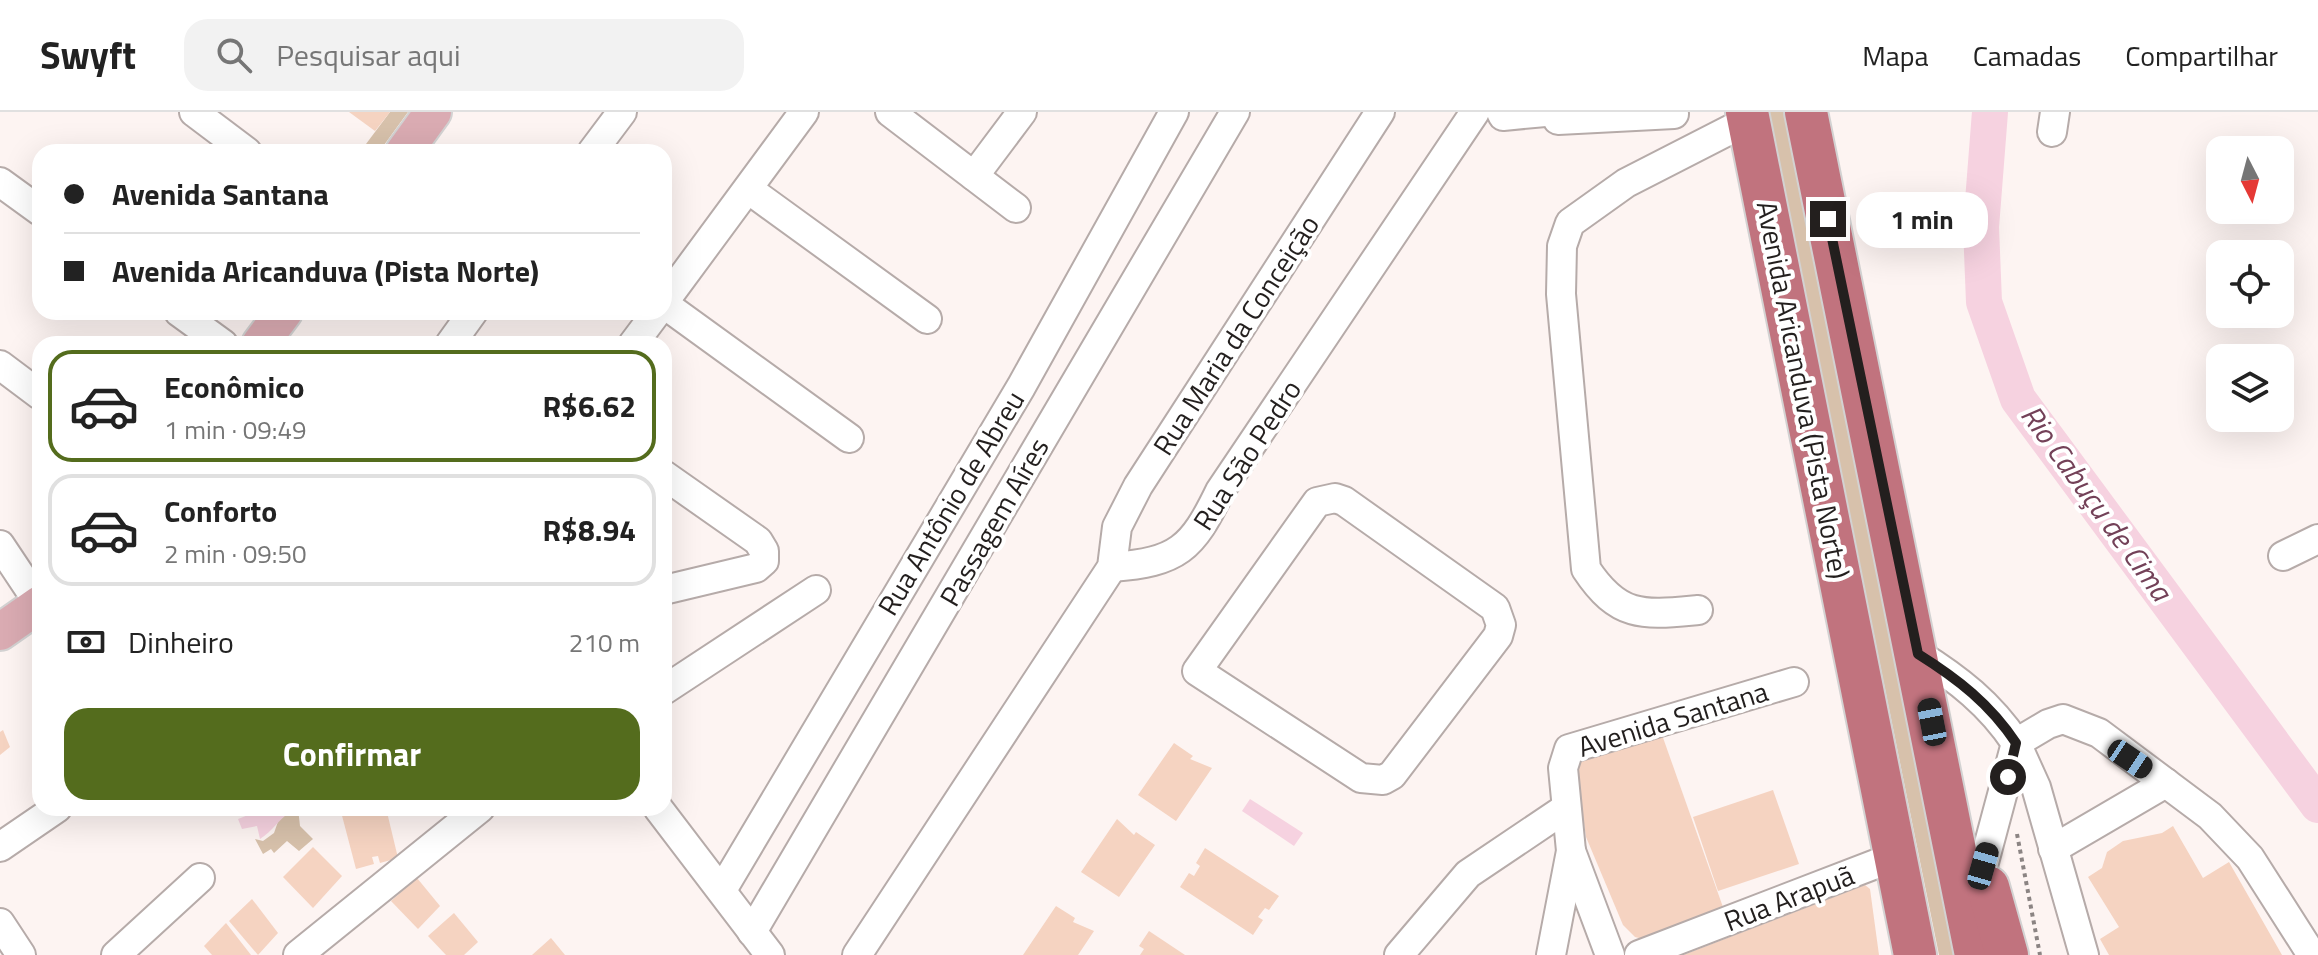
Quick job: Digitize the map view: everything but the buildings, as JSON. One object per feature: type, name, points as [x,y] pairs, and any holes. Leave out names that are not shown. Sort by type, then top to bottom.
[{"type":"highway","name":"Avenida Aricanduva (Pista Norte)","points":[[1806,112],[1932,722],[1976,955]]},
{"type":"highway","name":"Avenida Aricanduva (Pista Norte)","points":[[1737,123],[1858,667],[1896,869]]},
{"type":"highway","points":[[1932,722],[1957,775],[2007,955]]},
{"type":"highway","points":[[1896,869],[1901,955]]},
{"type":"highway","points":[[1896,869],[1915,955]]},
{"type":"main road","points":[[410,144],[433,112]]},
{"type":"main road","points":[[0,632],[32,610]]},
{"type":"street","points":[[194,112],[236,144]]},
{"type":"street","points":[[598,144],[622,112]]},
{"type":"street","points":[[672,292],[804,112]]},
{"type":"street","points":[[890,112],[1016,208]]},
{"type":"street","points":[[974,176],[1022,112]]},
{"type":"street","name":"Rua Antônio de Abreu","points":[[722,890],[1021,387],[1174,112]]},
{"type":"street","name":"Passagem Aíres","points":[[752,932],[1235,112]]},
{"type":"street","name":"Rua Maria da Conceição","points":[[1112,567],[1117,527],[1138,486],[1380,112]]},
{"type":"street","name":"Rua São Pedro","points":[[1112,567],[1165,558],[1189,545],[1220,491],[1475,112]]},
{"type":"street","points":[[1501,112],[1503,116],[1545,112]]},
{"type":"street","points":[[1556,112],[1558,120],[1671,113],[1737,123]]},
{"type":"street","points":[[1698,610],[1643,615],[1609,598],[1586,569],[1561,294],[1562,246],[1570,223],[1626,183],[1737,123]]},
{"type":"street","points":[[0,182],[32,205]]},
{"type":"street","points":[[748,189],[927,319]]},
{"type":"street","points":[[672,309],[849,438]]},
{"type":"street","points":[[190,320],[212,336]]},
{"type":"street","points":[[0,365],[32,389]]},
{"type":"street","points":[[672,481],[758,541],[764,561],[756,568],[672,588]]},
{"type":"street","points":[[1325,499],[1344,501],[1495,608],[1500,616],[1498,636],[1392,775],[1383,780],[1361,778],[1197,671],[1317,502],[1325,499]]},
{"type":"street","points":[[2283,556],[2318,539]]},
{"type":"street","points":[[0,545],[32,593]]},
{"type":"street","points":[[857,955],[1112,567]]},
{"type":"street","points":[[672,685],[816,590]]},
{"type":"street","points":[[1918,654],[1974,692],[1997,715],[2016,743],[2036,787],[2084,955]]},
{"type":"street","name":"Avenida Santana","points":[[1551,955],[1571,851],[1564,755],[1574,746],[1794,682]]},
{"type":"street","points":[[1983,866],[2016,743],[2048,724],[2071,720],[2099,733],[2210,816],[2250,858],[2312,955]]},
{"type":"street","points":[[2053,849],[2166,783]]},
{"type":"street","points":[[1399,955],[1468,874],[1566,808]]},
{"type":"street","points":[[0,847],[45,816]]},
{"type":"street","points":[[298,955],[470,816]]},
{"type":"street","points":[[664,816],[770,955]]},
{"type":"street","points":[[1571,851],[1610,955]]},
{"type":"street","name":"Rua Arapuã","points":[[1639,955],[1896,869]]},
{"type":"street","points":[[116,955],[200,878]]},
{"type":"street","points":[[0,923],[21,955]]},
{"type":"path","points":[[2016,823],[2040,955]]},
{"type":"shaded area","points":[[390,112],[408,112],[385,144],[366,144]]},
{"type":"shaded area","points":[[1768,112],[1789,112],[1962,955],[1939,955]]},
{"type":"shaded area","points":[[1250,799],[1303,833],[1294,846],[1242,811]]},
{"type":"shaded area","points":[[246,816],[285,816],[260,839],[257,826],[242,829],[238,819]]},
{"type":"shaded area","points":[[280,816],[299,816],[300,826],[313,839],[299,851],[287,841],[274,853],[271,849],[263,854],[255,839],[263,841],[274,833]]},
{"type":"waterway","name":"Rio Cabuçu de Cima","points":[[1990,112],[1981,227],[1984,302],[2018,399],[2318,805]]},
{"type":"route","points":[[1828,219],[1918,654],[1955,677],[1997,715],[2016,743],[2008,777]]}]
